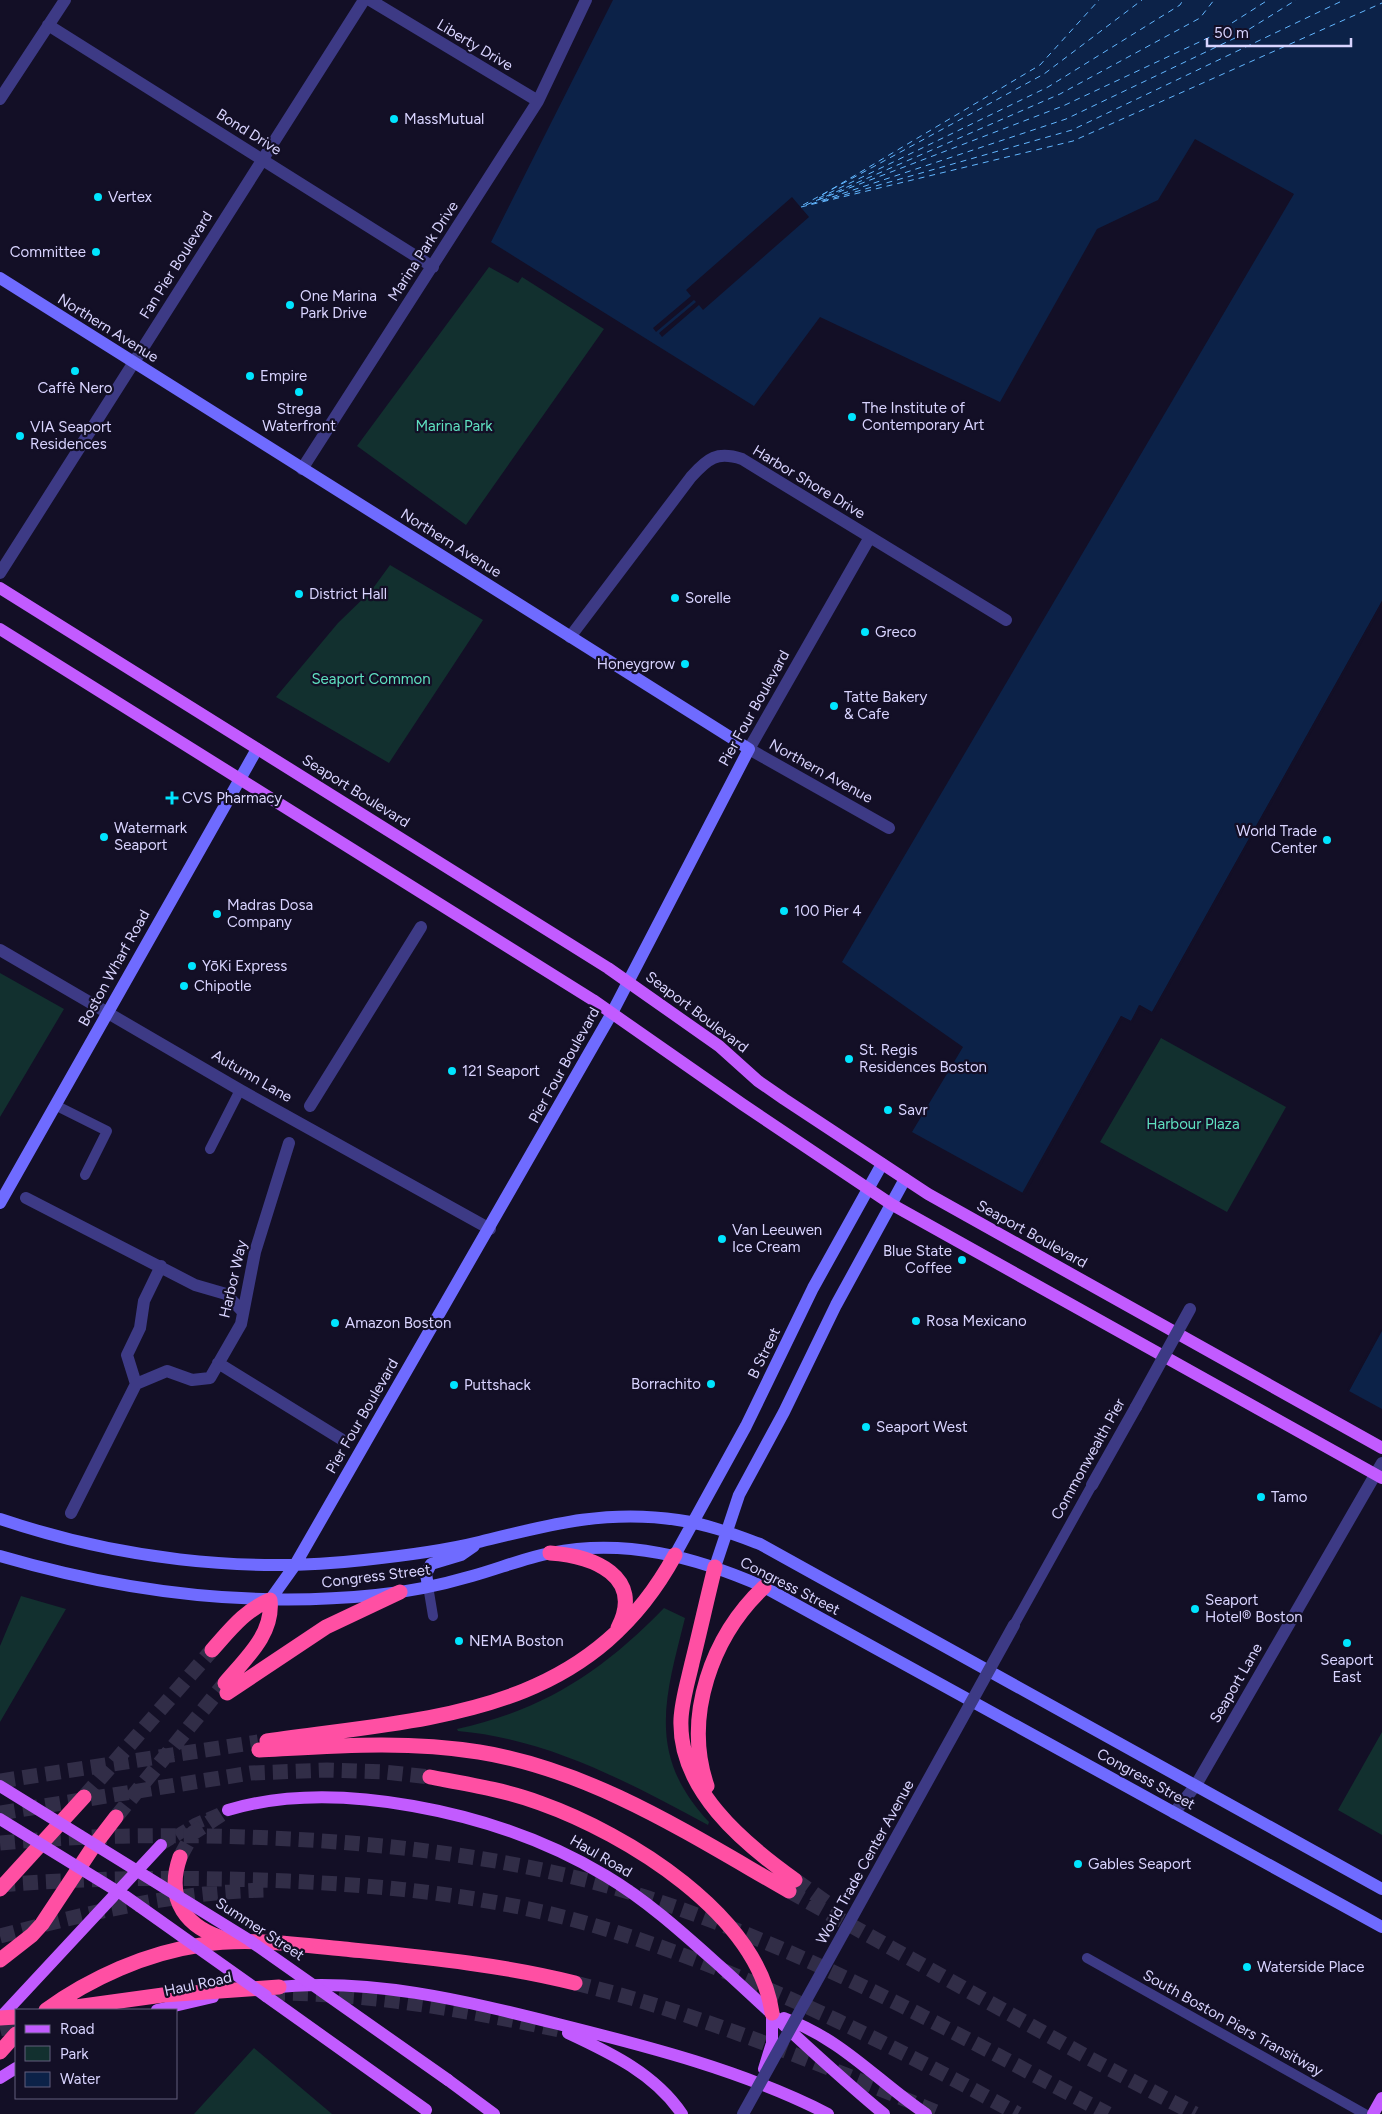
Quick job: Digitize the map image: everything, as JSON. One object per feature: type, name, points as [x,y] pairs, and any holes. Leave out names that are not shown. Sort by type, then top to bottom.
[{"type":"highway","points":[[550,1553],[588,1560],[607,1569],[616,1578],[622,1588],[625,1605],[619,1625],[611,1638]]},
{"type":"highway","points":[[676,1555],[650,1597],[611,1638],[585,1658],[556,1676],[525,1691],[486,1706],[259,1746],[416,1745],[480,1752],[524,1761],[560,1772],[625,1800],[792,1885],[756,1850],[705,1795],[691,1769],[681,1728],[683,1704],[715,1567]]},
{"type":"highway","points":[[728,1821],[709,1793],[703,1774],[699,1744],[700,1712],[709,1674],[722,1640],[741,1611],[764,1587]]},
{"type":"highway","points":[[270,1600],[270,1619],[264,1634],[226,1688],[326,1627],[400,1592]]},
{"type":"highway","points":[[212,1650],[246,1614],[270,1600]]},
{"type":"highway","points":[[430,1777],[492,1789],[542,1804],[608,1834],[655,1863],[716,1913],[745,1945],[764,1983],[772,2014]]},
{"type":"highway","points":[[0,1889],[84,1797]]},
{"type":"highway","points":[[0,1960],[32,1935],[42,1924],[93,1847],[116,1817]]},
{"type":"highway","points":[[180,1857],[174,1882],[176,1898],[182,1911],[204,1930],[219,1937],[242,1942]]},
{"type":"highway","points":[[48,2009],[100,1978],[134,1964],[198,1945],[242,1942],[299,1945],[452,1960],[523,1971],[576,1983]]},
{"type":"highway","points":[[61,2009],[163,1995],[279,1987]]},
{"type":"highway","points":[[0,2018],[15,2017]]},
{"type":"highway","points":[[0,2052],[15,2035]]},
{"type":"main road","name":"Northern Avenue","points":[[0,278],[749,749]]},
{"type":"main road","name":"Seaport Boulevard","points":[[0,588],[629,982],[719,1046],[758,1081],[905,1179],[989,1230],[1382,1448]]},
{"type":"main road","points":[[0,629],[612,1013],[728,1095],[891,1204],[1379,1477]]},
{"type":"main road","name":"Boston Wharf Road","points":[[0,1203],[257,749]]},
{"type":"main road","name":"Pier Four Boulevard","points":[[270,1600],[295,1565],[490,1229],[612,1013],[749,749]]},
{"type":"main road","name":"B Street","points":[[676,1555],[746,1426],[813,1288],[882,1164]]},
{"type":"main road","points":[[715,1567],[725,1531],[743,1488],[784,1412],[836,1305],[905,1179]]},
{"type":"main road","name":"Congress Street","points":[[0,1519],[56,1536],[157,1556],[226,1563],[295,1565],[371,1559],[478,1542],[543,1525],[595,1518],[655,1517],[693,1522],[760,1544],[1382,1889]]},
{"type":"main road","points":[[428,1586],[426,1574],[431,1564],[461,1555],[478,1542]]},
{"type":"main road","name":"Congress Street","points":[[0,1556],[62,1574],[131,1588],[193,1596],[270,1600],[347,1598],[400,1592],[550,1553],[577,1549],[621,1548],[676,1555],[715,1567],[764,1587],[1382,1927]]},
{"type":"main road","name":"Summer Street","points":[[0,1786],[249,1940],[494,2114]]},
{"type":"main road","name":"Haul Road","points":[[228,1810],[276,1799],[308,1797],[354,1798],[442,1811],[522,1835],[573,1858],[638,1897],[686,1936],[884,2114]]},
{"type":"main road","points":[[0,1819],[156,1917],[426,2110]]},
{"type":"main road","points":[[0,2018],[161,1845]]},
{"type":"main road","name":"Haul Road","points":[[160,2009],[230,1993],[279,1987],[337,1986],[439,1998],[529,2017],[660,2051],[758,2083],[828,2114]]},
{"type":"main road","points":[[758,2083],[772,2043],[772,2014],[804,2026],[842,2047],[888,2087],[926,2114]]},
{"type":"main road","points":[[529,2017],[567,2032],[628,2063],[657,2085],[682,2114]]},
{"type":"main road","points":[[0,2078],[15,2069]]},
{"type":"main road","points":[[1373,2114],[1382,2098]]},
{"type":"street","points":[[0,99],[64,0]]},
{"type":"street","name":"Fan Pier Boulevard","points":[[0,573],[364,0]]},
{"type":"street","name":"Liberty Drive","points":[[370,0],[538,101]]},
{"type":"street","name":"Marina Park Drive","points":[[302,469],[538,101],[586,0]]},
{"type":"street","name":"Bond Drive","points":[[48,25],[433,267]]},
{"type":"street","name":"Harbor Shore Drive","points":[[570,637],[691,477],[702,465],[716,456],[727,455],[742,459],[1006,620]]},
{"type":"street","name":"Pier Four Boulevard","points":[[749,749],[870,537]]},
{"type":"street","name":"Northern Avenue","points":[[749,749],[889,828]]},
{"type":"street","points":[[310,1106],[421,927]]},
{"type":"street","name":"Autumn Lane","points":[[0,950],[240,1090],[490,1229]]},
{"type":"street","name":"Harbor Way","points":[[136,1384],[167,1371],[192,1380],[210,1378],[241,1324],[255,1252],[289,1143]]},
{"type":"street","points":[[26,1198],[195,1285],[226,1294],[243,1312]]},
{"type":"street","points":[[71,1513],[136,1384],[127,1355],[140,1328],[144,1301],[161,1266]]},
{"type":"street","name":"Commonwealth Pier","points":[[1092,1485],[1190,1308]]},
{"type":"street","points":[[218,1363],[341,1440]]},
{"type":"street","name":"Seaport Lane","points":[[1174,1813],[1196,1785],[1379,1477],[1382,1463]]},
{"type":"street","name":"World Trade Center Avenue","points":[[741,2114],[1014,1625]]},
{"type":"lane","points":[[210,1149],[240,1090]]},
{"type":"lane","points":[[55,1105],[106,1130],[85,1175]]},
{"type":"lane","name":"Commonwealth Pier","points":[[1014,1625],[1092,1485]]},
{"type":"lane","points":[[428,1586],[432,1616]]},
{"type":"lane","name":"South Boston Piers Transitway","points":[[1087,1958],[1365,2114]]},
{"type":"lane","points":[[741,2114],[758,2083]]},
{"type":"green space","name":"Marina Park","points":[[489,267],[518,283],[522,277],[604,329],[466,525],[357,446]]},
{"type":"green space","name":"Seaport Common","points":[[390,565],[483,620],[389,763],[276,697],[338,623],[371,591]]},
{"type":"green space","points":[[0,973],[64,1009],[0,1117]]},
{"type":"green space","name":"Harbour Plaza","points":[[1161,1038],[1286,1107],[1227,1212],[1100,1142]]},
{"type":"green space","points":[[21,1596],[66,1609],[0,1722],[0,1646]]},
{"type":"green space","points":[[664,1608],[685,1618],[671,1674],[667,1700],[666,1725],[668,1749],[676,1773],[689,1797],[709,1822],[708,1825],[618,1778],[556,1753],[524,1743],[458,1731],[457,1729],[517,1711],[545,1699],[570,1685],[618,1651]]},
{"type":"green space","points":[[1382,1732],[1382,1835],[1338,1810]]},
{"type":"green space","points":[[254,2048],[332,2114],[194,2114]]},
{"type":"water","points":[[613,0],[1382,0],[1382,601],[1152,1012],[1140,1005],[1131,1021],[1121,1016],[1023,1193],[912,1132],[963,1047],[842,962],[1294,194],[1195,139],[1158,200],[1097,229],[1000,402],[820,317],[754,406],[491,242]]},
{"type":"water","points":[[1382,1331],[1382,1409],[1349,1391]]},
{"type":"pier","points":[[792,197],[809,217],[703,310],[699,305],[662,337],[659,333],[696,302],[694,300],[656,332],[653,328],[691,296],[686,290]]},
{"type":"pier","points":[[1382,601],[1382,606],[1154,1013],[1151,1014],[1140,1009],[1132,1023],[1122,1019],[1025,1194],[1021,1195],[1121,1016],[1131,1021],[1139,1005],[1152,1012]]},
{"type":"pier","points":[[1382,1329],[1349,1391],[1347,1390],[1380,1330]]},
{"type":"ferry route","points":[[822,195],[1040,65],[1099,0]]},
{"type":"ferry route","points":[[803,205],[1044,74],[1142,0]]},
{"type":"ferry route","points":[[819,198],[1048,87],[1180,5],[1183,0]]},
{"type":"ferry route","points":[[806,205],[1060,94],[1200,18],[1214,0]]},
{"type":"ferry route","points":[[818,200],[1063,106],[1210,37],[1268,0]]},
{"type":"ferry route","points":[[811,204],[1066,119],[1235,38],[1296,0]]},
{"type":"ferry route","points":[[823,201],[1072,130],[1344,0]]},
{"type":"ferry route","points":[[801,207],[1073,141],[1382,3]]},
{"type":"tunnel","points":[[84,1797],[212,1650]]},
{"type":"tunnel","points":[[116,1817],[225,1683]]},
{"type":"tunnel","points":[[0,1781],[258,1742]]},
{"type":"tunnel","points":[[0,1813],[251,1773],[327,1770],[384,1772],[430,1777]]},
{"type":"tunnel","points":[[161,1845],[195,1824],[228,1810]]},
{"type":"tunnel","points":[[180,1857],[193,1833],[228,1810]]},
{"type":"tunnel","points":[[0,1843],[146,1836],[292,1839],[427,1851],[472,1857],[561,1874],[648,1898],[768,1943],[883,1996],[1108,2114]]},
{"type":"tunnel","points":[[0,1885],[144,1878],[288,1881],[402,1889],[478,1899],[552,1914],[645,1942],[700,1962],[809,2007],[914,2059],[1018,2114]]},
{"type":"tunnel","points":[[795,1880],[830,1905]]},
{"type":"tunnel","points":[[0,1936],[65,1919],[165,1899],[266,1890]]},
{"type":"tunnel","points":[[789,1891],[1089,2058],[1195,2114]]},
{"type":"tunnel","points":[[575,1983],[715,2025],[806,2059],[941,2114]]},
{"type":"tunnel","points":[[270,1993],[381,1999],[491,2016],[564,2031]]},
{"type":"tunnel","points":[[0,2029],[15,2025]]},
{"type":"place","name":"MassMutual","points":[[394,119]]},
{"type":"place","name":"Vertex","points":[[98,197]]},
{"type":"place","name":"Committee","points":[[96,252]]},
{"type":"place","name":"One Marina Park Drive","points":[[290,305]]},
{"type":"place","name":"Caffè Nero","points":[[75,371]]},
{"type":"place","name":"Empire","points":[[250,376]]},
{"type":"place","name":"Strega Waterfront","points":[[299,392]]},
{"type":"place","name":"The Institute of Contemporary Art","points":[[852,417]]},
{"type":"place","name":"VIA Seaport Residences","points":[[20,436]]},
{"type":"place","name":"District Hall","points":[[299,594]]},
{"type":"place","name":"Sorelle","points":[[675,598]]},
{"type":"place","name":"Greco","points":[[865,632]]},
{"type":"place","name":"Honeygrow","points":[[685,664]]},
{"type":"place","name":"Tatte Bakery & Cafe","points":[[834,706]]},
{"type":"place","name":"CVS Pharmacy","points":[[172,798]]},
{"type":"place","name":"Watermark Seaport","points":[[104,837]]},
{"type":"place","name":"World Trade Center","points":[[1327,840]]},
{"type":"place","name":"100 Pier 4","points":[[784,911]]},
{"type":"place","name":"Madras Dosa Company","points":[[217,914]]},
{"type":"place","name":"YōKi Express","points":[[192,966]]},
{"type":"place","name":"Chipotle","points":[[184,986]]},
{"type":"place","name":"St. Regis Residences Boston","points":[[849,1059]]},
{"type":"place","name":"121 Seaport","points":[[452,1071]]},
{"type":"place","name":"Savr","points":[[888,1110]]},
{"type":"place","name":"Van Leeuwen Ice Cream","points":[[722,1239]]},
{"type":"place","name":"Blue State Coffee","points":[[962,1260]]},
{"type":"place","name":"Rosa Mexicano","points":[[916,1321]]},
{"type":"place","name":"Amazon Boston","points":[[335,1323]]},
{"type":"place","name":"Borrachito","points":[[711,1384]]},
{"type":"place","name":"Puttshack","points":[[454,1385]]},
{"type":"place","name":"Seaport West","points":[[866,1427]]},
{"type":"place","name":"Tamo","points":[[1261,1497]]},
{"type":"place","name":"Seaport Hotel® Boston","points":[[1195,1609]]},
{"type":"place","name":"NEMA Boston","points":[[459,1641]]},
{"type":"place","name":"Seaport East","points":[[1347,1643]]},
{"type":"place","name":"Gables Seaport","points":[[1078,1864]]},
{"type":"place","name":"Waterside Place","points":[[1247,1967]]}]
